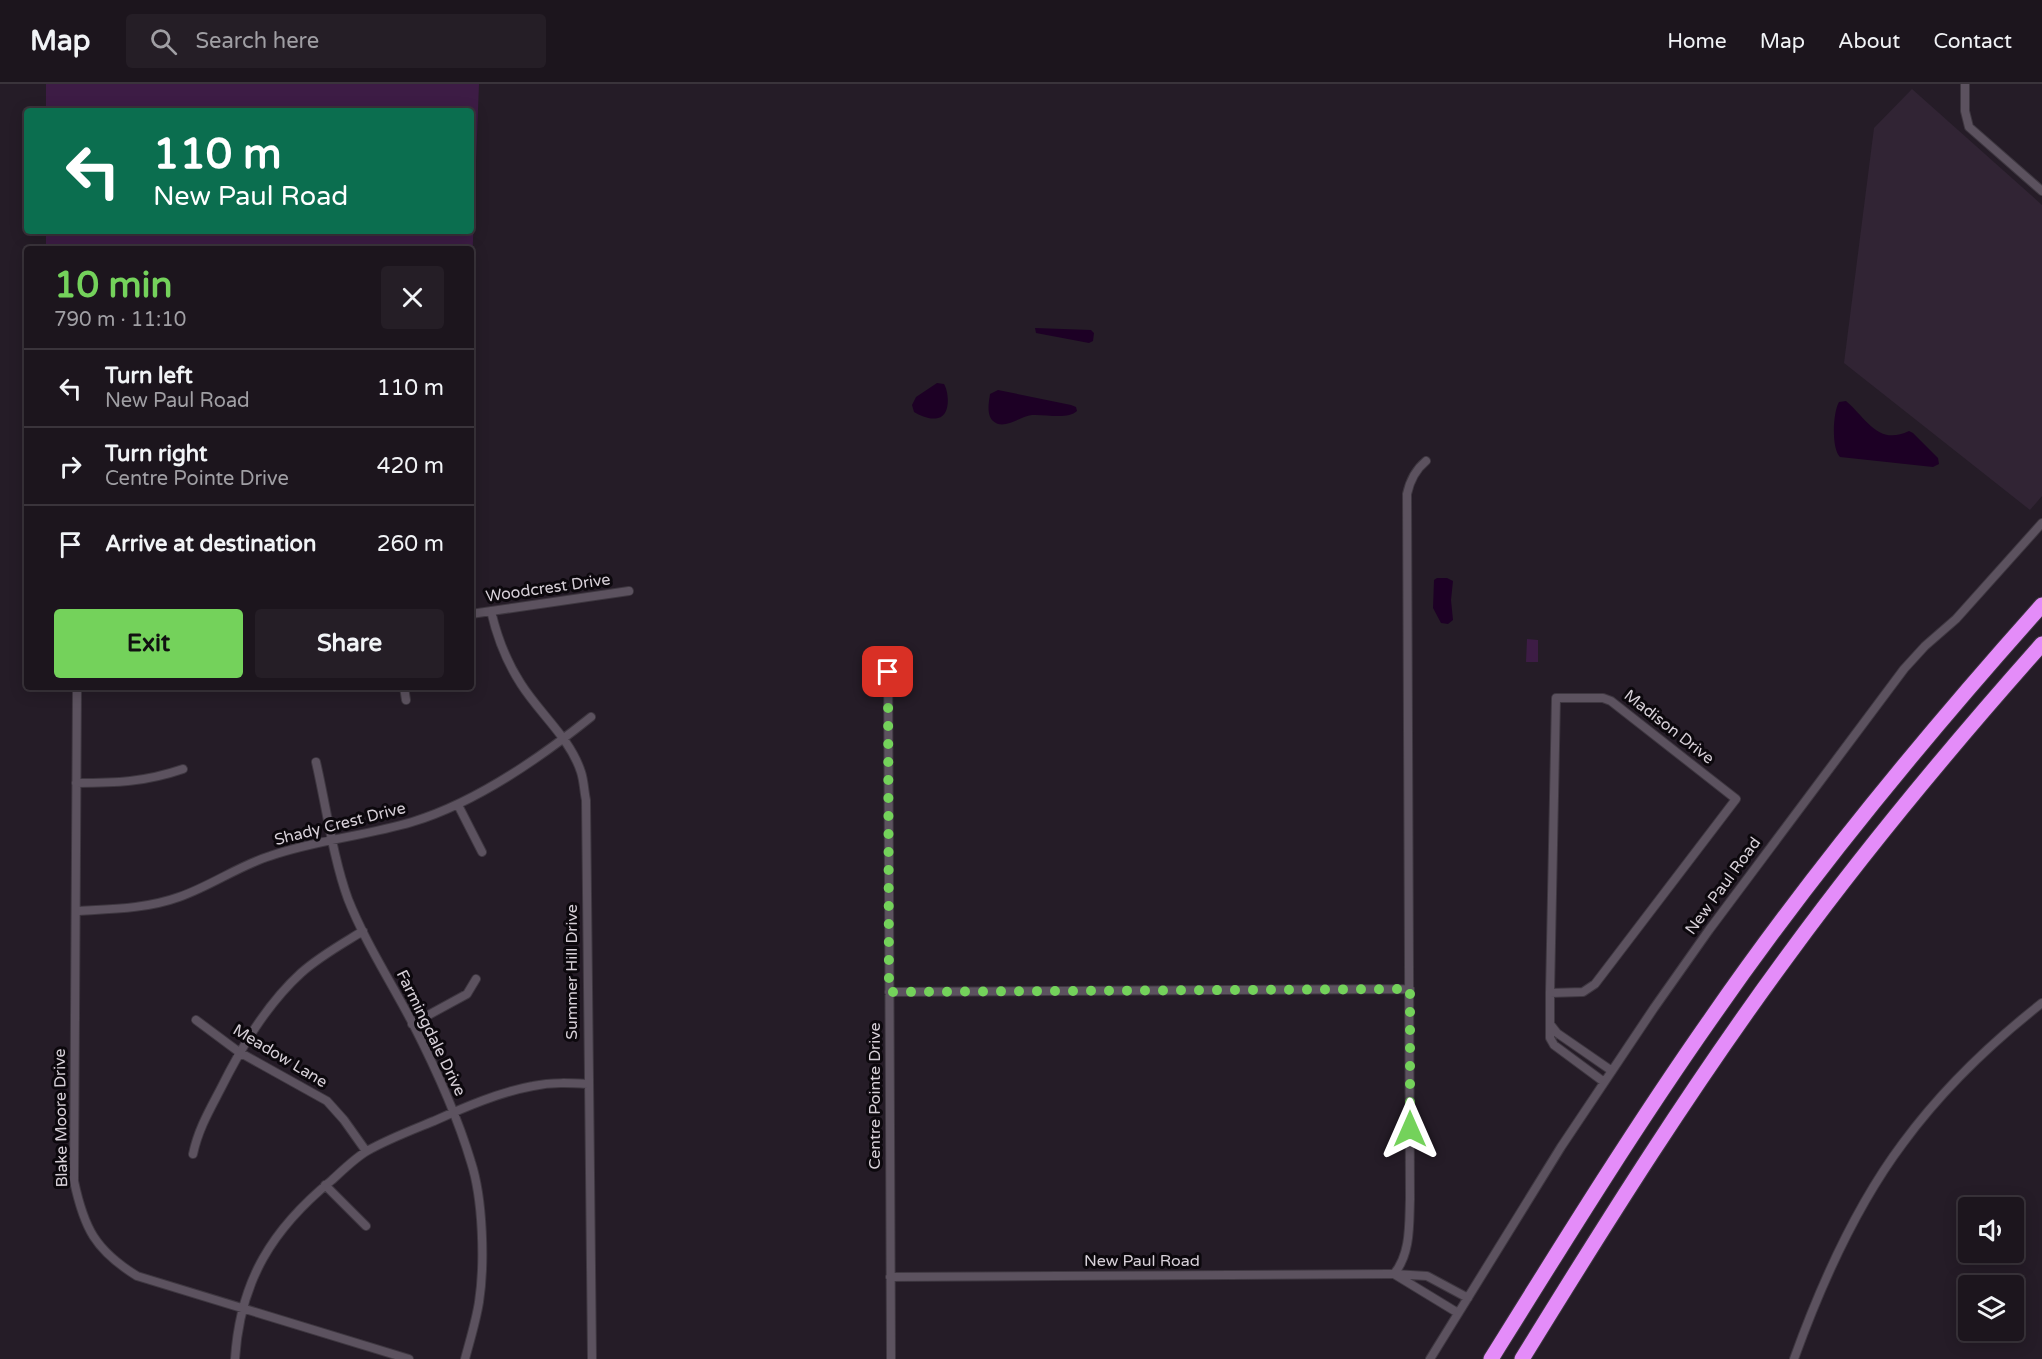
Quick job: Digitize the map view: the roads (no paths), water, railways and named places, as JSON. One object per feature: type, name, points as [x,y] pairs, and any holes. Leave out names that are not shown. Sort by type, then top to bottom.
[{"type":"highway","points":[[1491,1359],[1639,1124],[1766,942],[1906,763],[2042,605]]},
{"type":"highway","points":[[1522,1359],[1625,1193],[1700,1080],[1789,954],[1902,808],[1975,719],[2042,644]]},
{"type":"street","points":[[1965,84],[1965,117],[1969,127],[2042,191]]},
{"type":"street","points":[[1426,461],[1414,473],[1407,494],[1410,1207],[1406,1253],[1394,1274],[1458,1314]]},
{"type":"street","name":"New Paul Road","points":[[1430,1359],[1561,1147],[1709,930],[1904,669],[1925,646],[1956,619],[2042,523]]},
{"type":"street","name":"Woodcrest Drive","points":[[474,614],[629,591]]},
{"type":"street","name":"Summer Hill Drive","points":[[491,611],[496,633],[516,676],[574,755],[581,773],[586,800],[592,1359]]},
{"type":"street","name":"Centre Pointe Drive","points":[[888,652],[891,1359]]},
{"type":"street","name":"Blake Moore Drive","points":[[77,690],[74,1181],[80,1209],[88,1228],[100,1247],[117,1264],[137,1276],[409,1359]]},
{"type":"street","points":[[404,690],[406,700]]},
{"type":"street","name":"Madison Drive","points":[[1550,993],[1582,992],[1595,984],[1736,799],[1608,699],[1556,698],[1550,993],[1550,1038],[1554,1045],[1604,1082]]},
{"type":"street","name":"Shady Crest Drive","points":[[76,911],[122,909],[179,897],[268,856],[298,847],[411,822],[459,805],[564,739],[591,717]]},
{"type":"street","name":"Farmingdale Drive","points":[[316,762],[340,872],[348,898],[436,1071],[472,1162],[478,1191],[480,1222],[479,1300],[465,1359]]},
{"type":"street","points":[[76,783],[137,781],[183,769]]},
{"type":"street","points":[[459,805],[482,852]]},
{"type":"street","points":[[193,1154],[198,1132],[239,1052],[279,997],[301,973],[325,954],[363,931]]},
{"type":"street","points":[[412,1024],[467,994],[476,980]]},
{"type":"street","points":[[889,992],[1410,989]]},
{"type":"street","points":[[1794,1359],[1814,1305],[1854,1220],[1903,1143],[1954,1084],[2008,1030],[2042,1003]]},
{"type":"street","name":"Meadow Lane","points":[[196,1020],[239,1052],[327,1101],[366,1151]]},
{"type":"street","points":[[1550,1024],[1557,1034],[1612,1071]]},
{"type":"street","points":[[1575,1061],[1582,1051]]},
{"type":"street","points":[[235,1359],[243,1309],[254,1273],[266,1253],[282,1229],[325,1185],[366,1151],[452,1112],[533,1086],[561,1082],[588,1084]]},
{"type":"street","points":[[325,1185],[366,1226]]},
{"type":"street","name":"New Paul Road","points":[[891,1277],[1394,1274],[1427,1276],[1468,1298]]}]
